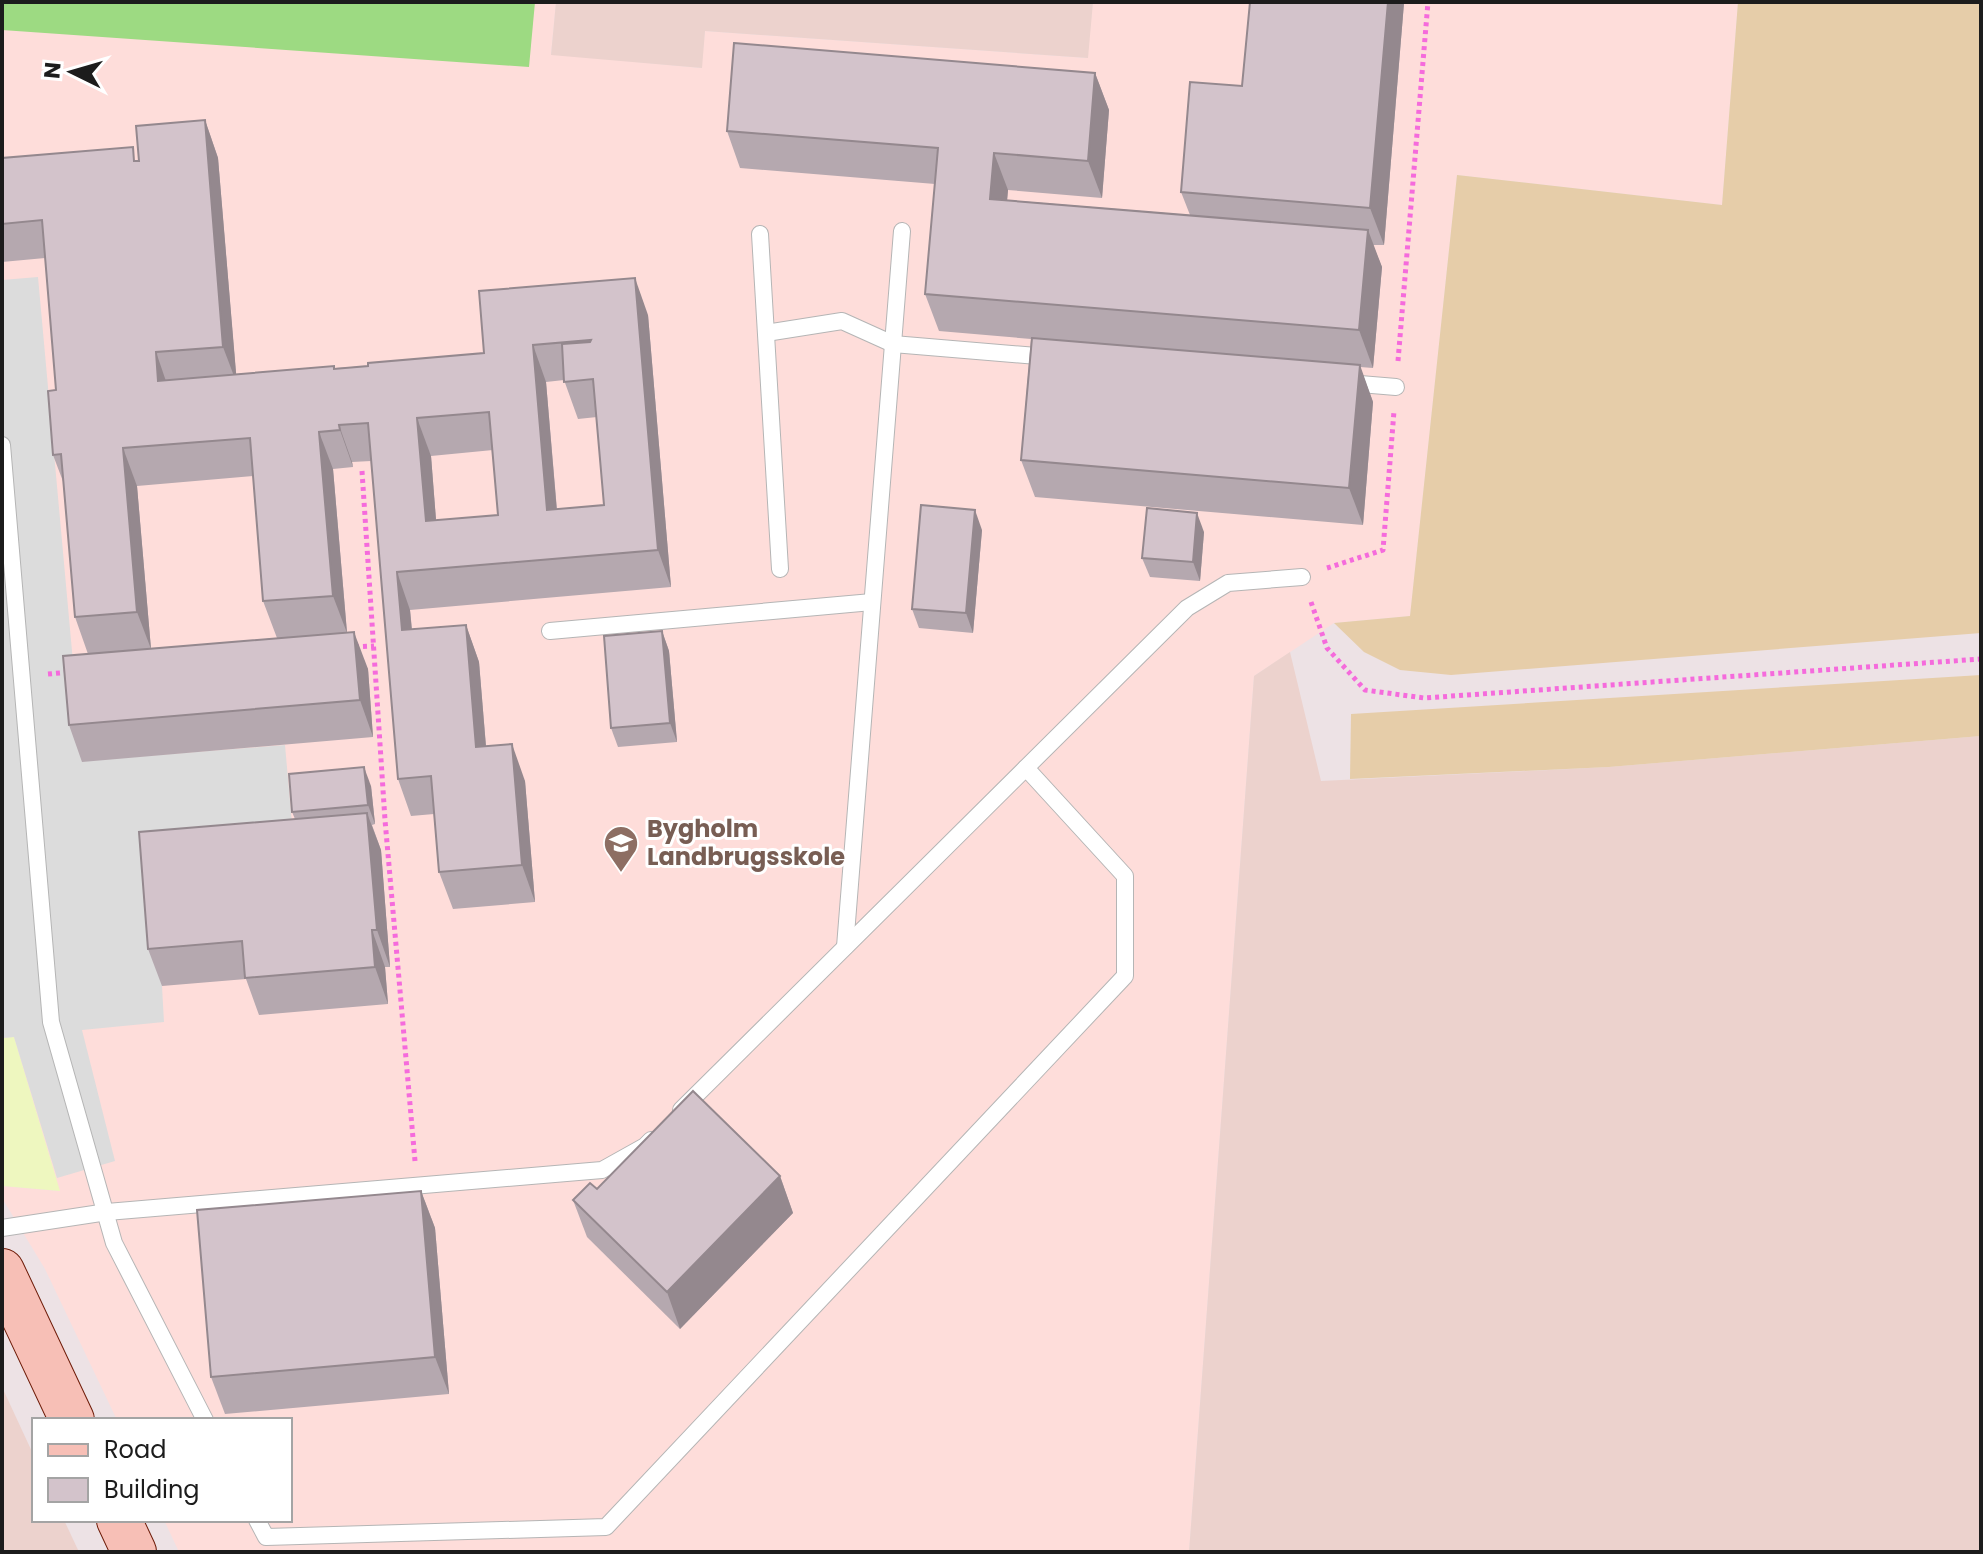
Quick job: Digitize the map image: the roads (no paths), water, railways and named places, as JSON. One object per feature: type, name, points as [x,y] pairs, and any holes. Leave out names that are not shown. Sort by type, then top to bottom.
[{"type":"street","points":[[2,1271],[71,1418]]},
{"type":"street","points":[[120,1522],[134,1552]]},
{"type":"lane","points":[[845,947],[902,231]]},
{"type":"lane","points":[[760,234],[780,569]]},
{"type":"lane","points":[[766,333],[842,321],[893,344],[1066,359]]},
{"type":"lane","points":[[1333,382],[1396,387]]},
{"type":"lane","points":[[2,445],[51,1022],[114,1243],[204,1418]]},
{"type":"lane","points":[[2,1228],[107,1212],[602,1170],[645,1146],[1187,608],[1228,583],[1302,577]]},
{"type":"lane","points":[[550,631],[872,602]]},
{"type":"lane","points":[[258,1522],[266,1537],[606,1527],[1125,976],[1125,876],[1026,768]]},
{"type":"place","name":"Bygholm Landbrugsskole","points":[[621,874]]}]
